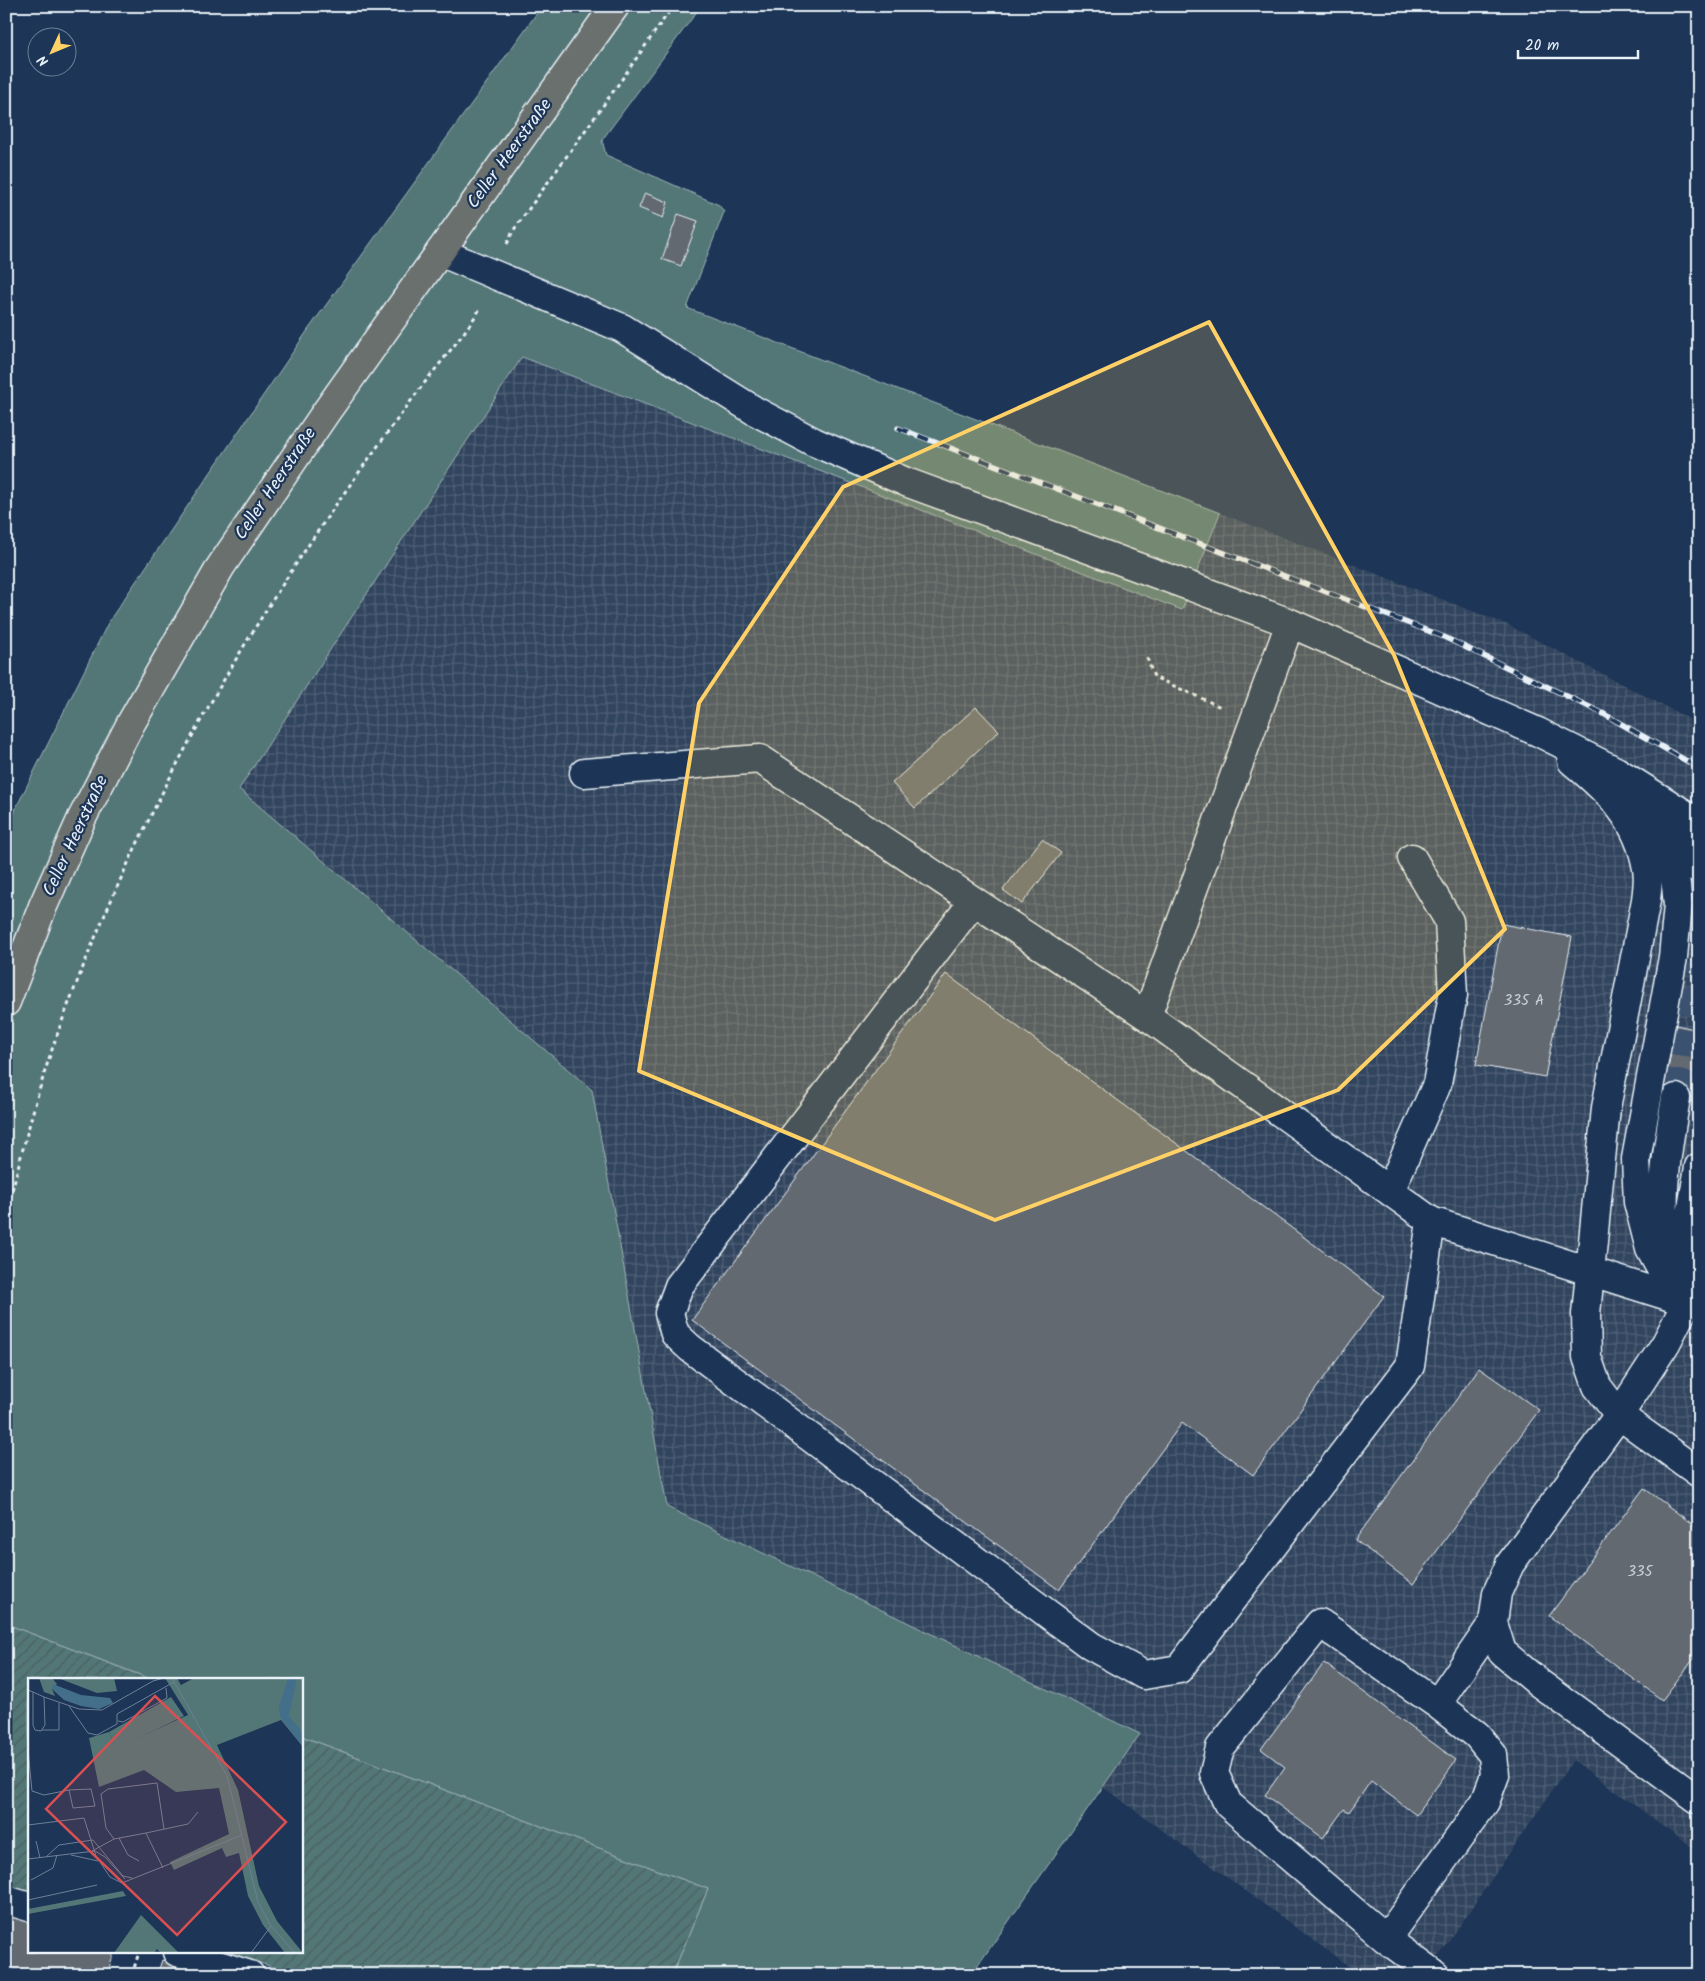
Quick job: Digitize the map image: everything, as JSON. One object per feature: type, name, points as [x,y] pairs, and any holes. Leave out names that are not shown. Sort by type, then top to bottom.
[{"type":"main road","name":"Celler Heerstraße","points":[[6,1002],[43,906],[82,818],[130,723],[216,574],[326,412],[614,6]]},
{"type":"lane","points":[[440,252],[622,328],[755,410],[814,442],[874,469],[1290,623],[1538,732],[1616,771],[1699,823]]},
{"type":"lane","points":[[1147,1016],[1290,623]]},
{"type":"lane","points":[[1538,732],[1603,787],[1626,813],[1641,841],[1648,871],[1646,900],[1606,1108],[1586,1314],[1587,1357],[1597,1386],[1619,1415],[1699,1473]]},
{"type":"lane","points":[[584,773],[760,759],[1147,1016],[1431,1221],[1590,1272],[1693,1310]]},
{"type":"lane","points":[[1616,771],[1671,816],[1697,860],[1699,869]]},
{"type":"lane","points":[[1616,771],[1662,830],[1674,866],[1678,905],[1673,957],[1636,1159],[1638,1202],[1650,1249],[1668,1282],[1693,1310]]},
{"type":"lane","points":[[1390,1191],[1437,1084],[1453,994],[1449,921],[1412,858]]},
{"type":"lane","points":[[974,901],[679,1286],[669,1313],[675,1334],[690,1348],[1091,1646],[1144,1675],[1178,1668],[1410,1366],[1431,1221]]},
{"type":"lane","points":[[1676,1098],[1668,1145],[1663,1199],[1668,1256],[1693,1310]]},
{"type":"lane","points":[[1693,1310],[1688,1232],[1699,1167]]},
{"type":"lane","points":[[1699,1262],[1693,1310],[1666,1342],[1619,1415],[1510,1564],[1497,1593],[1493,1623],[1502,1652],[1539,1683],[1699,1800]]},
{"type":"lane","points":[[1386,1939],[1485,1802],[1495,1775],[1492,1755],[1477,1735],[1320,1623],[1220,1748],[1214,1773],[1228,1804],[1386,1939],[1435,1975]]},
{"type":"lane","points":[[1436,1704],[1493,1623]]},
{"type":"lane","points":[[6,1900],[28,1906]]},
{"type":"lane","points":[[182,1954],[250,1975]]},
{"type":"path","points":[[6,1214],[34,1107],[60,1026],[91,947],[153,807],[250,635],[301,556],[362,466],[480,309],[513,231],[673,6]]},
{"type":"path","points":[[1147,658],[1154,677],[1255,722]]},
{"type":"path","points":[[132,1975],[138,1954]]},
{"type":"highlighted area","points":[[1209,322],[1394,655],[1505,929],[1338,1090],[995,1220],[639,1071],[699,703],[843,487]]},
{"type":"shaded area","points":[[522,357],[1182,610],[1220,513],[1508,625],[1699,724],[1699,1852],[1573,1760],[1426,1975],[1361,1975],[1103,1787],[1140,1734],[667,1507],[592,1090],[239,789]]},
{"type":"green space","points":[[542,6],[701,6],[602,140],[606,155],[719,205],[724,212],[687,308],[1220,513],[1182,610],[522,357],[239,789],[592,1090],[667,1507],[1140,1734],[971,1975],[672,1975],[708,1889],[302,1736],[302,1678],[148,1678],[6,1624],[6,839],[16,808],[109,621],[308,330]]},
{"type":"green space","points":[[6,1624],[148,1678],[28,1678],[28,1892],[6,1885]]},
{"type":"green space","points":[[302,1736],[708,1889],[672,1975],[298,1975],[231,1954],[302,1954]]},
{"type":"building","points":[[645,193],[668,202],[663,218],[639,208]]},
{"type":"building","points":[[678,214],[698,221],[681,266],[662,259]]},
{"type":"building","points":[[976,707],[999,731],[915,808],[892,783]]},
{"type":"building","points":[[1042,839],[1061,853],[1022,904],[1003,890]]},
{"type":"building","points":[[1502,924],[1572,937],[1545,1077],[1476,1065]]},
{"type":"building","points":[[946,974],[1384,1296],[1253,1475],[1182,1423],[1059,1590],[692,1320]]},
{"type":"building","points":[[1676,1025],[1699,1030],[1699,1103],[1663,1096]]},
{"type":"building","points":[[1479,1368],[1539,1410],[1413,1584],[1355,1540]]},
{"type":"building","points":[[1644,1488],[1699,1529],[1699,1652],[1662,1700],[1549,1616]]},
{"type":"building","points":[[1324,1663],[1456,1760],[1416,1815],[1371,1781],[1349,1812],[1344,1809],[1323,1838],[1265,1795],[1285,1767],[1261,1749]]},
{"type":"building","points":[[6,1912],[28,1919],[28,1954],[113,1954],[107,1975],[6,1975]]},
{"type":"building","points":[[162,1960],[207,1975],[157,1975]]},
{"type":"tunnel","points":[[1676,1098],[1699,965]]},
{"type":"railway","points":[[898,428],[1444,637],[1602,713],[1699,768]]}]
